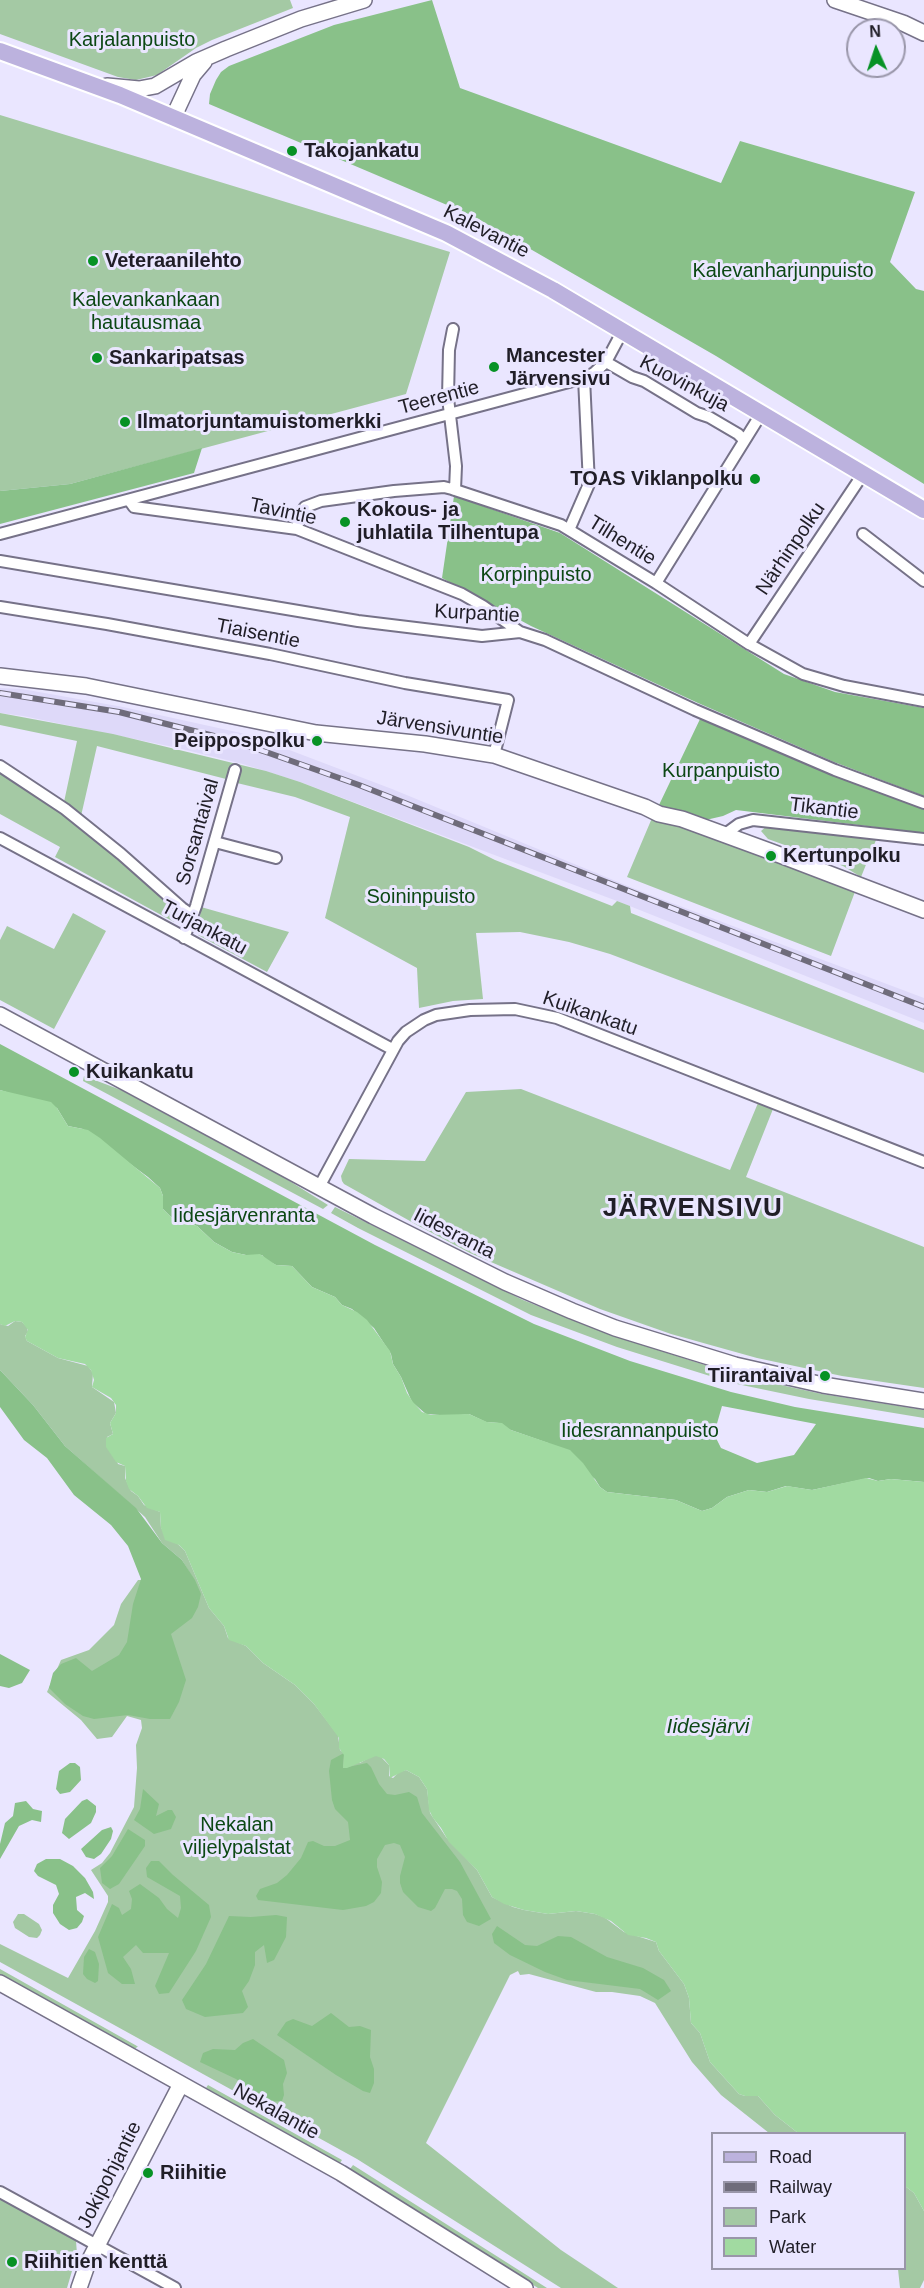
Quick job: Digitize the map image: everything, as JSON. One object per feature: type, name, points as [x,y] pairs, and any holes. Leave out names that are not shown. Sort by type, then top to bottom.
[{"type":"main road","points":[[81,80],[127,89],[147,88],[163,83],[213,54],[301,19],[364,0]]},
{"type":"main road","points":[[835,0],[903,23],[924,33]]},
{"type":"main road","name":"Kalevantie","points":[[0,51],[81,80],[446,233],[553,290],[924,510]]},
{"type":"main road","points":[[173,118],[193,75],[200,65],[213,54]]},
{"type":"main road","name":"Järvensivuntie","points":[[0,676],[62,682],[106,690],[300,731],[425,744],[494,755],[668,818],[682,819],[924,910]]},
{"type":"main road","name":"Iidesranta","points":[[0,1015],[319,1187],[505,1282],[615,1328],[735,1365],[832,1387],[924,1401]]},
{"type":"main road","name":"Nekalantie","points":[[0,1983],[350,2178],[525,2288]]},
{"type":"main road","name":"Jokipohjantie","points":[[80,2288],[84,2272],[97,2245],[181,2084]]},
{"type":"street","points":[[453,329],[448,371],[449,413],[456,466],[456,490]]},
{"type":"street","name":"Teerentie","points":[[0,534],[584,378],[594,373],[606,362],[622,332]]},
{"type":"street","name":"Kuovinkuja","points":[[606,362],[644,381],[697,413],[709,417],[738,434],[744,441]]},
{"type":"street","points":[[569,530],[588,484],[584,378]]},
{"type":"street","points":[[656,583],[761,414]]},
{"type":"street","name":"Närhinpolku","points":[[749,644],[863,474]]},
{"type":"street","name":"Tilhentie","points":[[297,529],[300,514],[305,507],[321,501],[404,490],[444,487],[456,490],[561,525],[656,583],[749,644],[802,674],[844,686],[924,701]]},
{"type":"street","name":"Tavintie","points":[[129,500],[134,507],[297,529],[462,594],[520,632]]},
{"type":"street","points":[[863,534],[924,581]]},
{"type":"street","name":"Kurpantie","points":[[0,561],[358,621],[482,636],[520,632],[545,640],[695,710],[824,765],[924,803]]},
{"type":"street","name":"Tiaisentie","points":[[0,607],[107,624],[270,654],[405,683],[508,700],[494,755]]},
{"type":"street","name":"Turjankatu","points":[[0,766],[65,809],[121,854],[182,909],[192,915]]},
{"type":"street","name":"Sorsantaival","points":[[184,938],[235,770]]},
{"type":"street","name":"Tikantie","points":[[724,835],[739,824],[753,820],[924,839]]},
{"type":"street","name":"Turjankatu","points":[[0,838],[392,1049]]},
{"type":"street","points":[[215,842],[276,858]]},
{"type":"street","name":"Kuikankatu","points":[[319,1187],[392,1049],[406,1032],[430,1017],[448,1012],[515,1009],[557,1018],[924,1162]]},
{"type":"street","points":[[0,2192],[175,2288]]},
{"type":"shaded area","points":[[0,688],[22,689],[123,707],[250,735],[392,789],[640,891],[924,998],[924,1023],[617,901],[300,782],[243,764],[178,748],[0,713]]},
{"type":"green space","name":"Karjalanpuisto","points":[[0,0],[290,0],[293,8],[212,40],[196,48],[157,75],[136,80],[118,77],[0,34]]},
{"type":"green space","name":"Kalevanharjunpuisto","points":[[432,0],[460,88],[721,183],[740,141],[915,192],[890,262],[916,289],[924,291],[924,484],[716,356],[473,216],[209,104],[210,94],[216,80],[229,66],[334,25]]},
{"type":"green space","name":"Kalevankankaan hautausmaa","points":[[0,115],[450,252],[406,394],[70,484],[0,491]]},
{"type":"green space","points":[[202,448],[194,473],[0,524],[0,491],[70,484]]},
{"type":"green space","name":"Korpinpuisto","points":[[454,496],[560,533],[784,674],[835,692],[924,708],[924,796],[834,762],[698,703],[531,626],[442,578]]},
{"type":"green space","name":"Soininpuisto","points":[[0,713],[113,734],[266,771],[469,847],[495,860],[612,906],[617,901],[630,906],[631,913],[924,1030],[924,1073],[610,954],[569,942],[520,932],[476,933],[483,999],[453,1001],[419,1008],[417,968],[325,918],[350,817],[295,797],[237,783],[229,811],[219,809],[226,779],[97,746],[81,816],[64,802],[77,741],[0,725]]},
{"type":"green space","name":"Kurpanpuisto","points":[[701,717],[924,807],[924,833],[736,810],[710,819],[697,819],[659,805]]},
{"type":"green space","points":[[0,769],[63,812],[181,912],[184,917],[183,922],[174,922],[55,857],[60,847],[0,814]]},
{"type":"green space","points":[[652,818],[754,851],[856,889],[831,956],[627,877]]},
{"type":"green space","points":[[768,825],[876,840],[861,877],[843,866],[768,839],[761,831]]},
{"type":"green space","points":[[201,907],[289,932],[267,972],[198,935]]},
{"type":"green space","points":[[73,913],[106,931],[54,1029],[0,1000],[0,940],[7,926],[54,949]]},
{"type":"green space","name":"Iidesrannanpuisto","points":[[0,1044],[375,1245],[534,1324],[630,1361],[731,1392],[795,1407],[924,1428],[924,1482],[891,1479],[878,1481],[869,1478],[812,1490],[786,1486],[767,1492],[749,1490],[727,1497],[712,1508],[702,1511],[676,1500],[607,1492],[595,1479],[548,1443],[508,1429],[499,1423],[486,1422],[469,1414],[453,1416],[426,1414],[412,1402],[393,1364],[391,1354],[374,1328],[352,1309],[342,1305],[335,1297],[312,1287],[292,1266],[276,1265],[262,1255],[232,1252],[214,1242],[197,1226],[173,1219],[163,1209],[163,1196],[160,1188],[83,1129],[68,1126],[57,1108],[0,1090]],"holes":[[[722,1406],[816,1424],[794,1455],[757,1463],[721,1448],[714,1434]]]},
{"type":"green space","points":[[84,1076],[121,1090],[283,1177],[328,1205],[323,1209],[83,1081]]},
{"type":"green space","points":[[521,1089],[730,1170],[758,1103],[773,1109],[746,1177],[924,1247],[924,1388],[842,1376],[757,1358],[671,1334],[600,1309],[470,1253],[342,1181],[341,1176],[349,1159],[425,1161],[466,1092]]},
{"type":"green space","points":[[335,1207],[523,1300],[608,1334],[727,1372],[726,1381],[617,1347],[531,1315],[358,1228],[331,1213]]},
{"type":"green space","name":"Nekalan viljelypalstat","points":[[15,1321],[22,1322],[27,1327],[28,1332],[25,1336],[27,1341],[58,1358],[88,1366],[93,1373],[92,1387],[114,1402],[116,1413],[110,1423],[113,1434],[107,1437],[118,1464],[125,1466],[125,1478],[131,1491],[144,1505],[160,1512],[161,1528],[185,1551],[209,1608],[224,1626],[228,1638],[246,1646],[263,1663],[295,1685],[314,1704],[338,1735],[340,1750],[344,1753],[360,1763],[372,1756],[380,1756],[389,1765],[389,1776],[393,1778],[399,1772],[406,1770],[419,1777],[427,1789],[430,1813],[446,1837],[477,1870],[492,1897],[513,1907],[548,1914],[576,1911],[595,1914],[604,1917],[624,1932],[656,1942],[659,1951],[684,1984],[689,1998],[691,2023],[700,2033],[710,2062],[739,2094],[758,2096],[775,2115],[797,2132],[768,2132],[721,2095],[692,2062],[655,2003],[640,1996],[596,1992],[529,1974],[520,1975],[518,1971],[510,1975],[426,2143],[561,2250],[618,2288],[561,2288],[357,2159],[0,1962],[0,1944],[68,1978],[95,1931],[108,1902],[108,1896],[91,1870],[102,1863],[110,1853],[134,1807],[136,1745],[142,1728],[141,1720],[127,1716],[112,1737],[97,1739],[81,1720],[47,1692],[61,1660],[89,1650],[114,1625],[121,1604],[138,1580],[194,1580],[182,1560],[162,1543],[145,1517],[65,1446],[33,1405],[0,1370],[0,1324],[8,1326]]},
{"type":"green space","points":[[0,1370],[33,1405],[65,1446],[136,1508],[162,1543],[182,1560],[195,1580],[201,1594],[198,1607],[192,1618],[171,1634],[186,1680],[179,1702],[170,1719],[150,1719],[128,1715],[94,1719],[83,1716],[65,1704],[49,1688],[53,1673],[61,1664],[76,1658],[92,1671],[119,1655],[127,1642],[133,1604],[141,1579],[128,1546],[111,1525],[74,1495],[47,1458],[24,1440],[0,1407]]},
{"type":"green space","points":[[740,1376],[822,1394],[924,1410],[924,1418],[809,1399],[737,1384]]},
{"type":"green space","points":[[0,1654],[30,1670],[22,1683],[9,1688],[0,1686]]},
{"type":"green space","points":[[344,1753],[343,1768],[367,1763],[387,1794],[409,1792],[417,1797],[422,1813],[460,1862],[491,1919],[479,1926],[467,1922],[463,1915],[462,1899],[457,1891],[452,1889],[445,1889],[431,1911],[418,1907],[403,1892],[400,1876],[405,1857],[400,1845],[394,1843],[385,1845],[377,1859],[382,1882],[381,1893],[374,1902],[366,1906],[343,1910],[258,1900],[256,1896],[260,1889],[277,1883],[287,1875],[301,1858],[308,1842],[335,1846],[350,1840],[348,1822],[335,1809],[332,1800],[329,1771],[331,1760]]},
{"type":"green space","points":[[70,1763],[75,1763],[80,1767],[81,1780],[70,1792],[60,1794],[56,1789],[59,1771]]},
{"type":"green space","points":[[143,1789],[159,1804],[156,1816],[172,1810],[176,1817],[171,1829],[154,1834],[134,1820],[140,1809]]},
{"type":"green space","points":[[87,1799],[96,1806],[96,1812],[91,1823],[69,1839],[62,1833],[65,1819],[82,1801]]},
{"type":"green space","points":[[26,1801],[33,1809],[42,1811],[41,1822],[32,1820],[19,1826],[0,1859],[0,1844],[5,1823],[13,1816],[15,1803]]},
{"type":"green space","points":[[111,1827],[113,1831],[111,1839],[101,1854],[94,1859],[86,1857],[81,1849],[102,1830]]},
{"type":"green space","points":[[128,1829],[145,1840],[145,1846],[119,1884],[110,1889],[102,1883],[100,1868],[112,1856]]},
{"type":"green space","points":[[46,1859],[60,1859],[73,1866],[85,1878],[93,1892],[94,1899],[85,1893],[76,1897],[77,1910],[84,1916],[77,1928],[69,1930],[60,1924],[53,1913],[53,1905],[59,1894],[56,1885],[38,1876],[34,1871],[37,1864]]},
{"type":"green space","points":[[151,1861],[159,1861],[209,1905],[211,1917],[196,1951],[169,1993],[159,1994],[155,1986],[169,1953],[143,1953],[136,1945],[123,1957],[131,1969],[135,1984],[122,1984],[108,1973],[98,1937],[112,1904],[119,1908],[122,1915],[131,1909],[132,1899],[129,1891],[140,1884],[159,1898],[178,1918],[181,1908],[180,1896],[147,1877],[146,1868]]},
{"type":"green space","points":[[18,1914],[24,1914],[39,1924],[42,1930],[37,1938],[29,1937],[15,1928],[13,1922]]},
{"type":"green space","points":[[276,1915],[287,1917],[286,1937],[274,1960],[267,1963],[264,1945],[255,1952],[255,1965],[242,1991],[248,2007],[243,2013],[205,2017],[186,2009],[182,2000],[206,1964],[229,1916]]},
{"type":"green space","points":[[497,1926],[525,1945],[537,1946],[558,1936],[571,1937],[607,1957],[643,1968],[664,1980],[671,1991],[658,2000],[640,1989],[567,1980],[545,1972],[510,1955],[494,1943],[492,1934]]},
{"type":"green space","points":[[89,1949],[95,1952],[99,1964],[98,1981],[95,1983],[83,1974],[84,1957]]},
{"type":"green space","points":[[0,1969],[138,2046],[135,2049],[0,1974]]},
{"type":"green space","points":[[331,2013],[349,2027],[360,2026],[371,2030],[370,2057],[374,2069],[374,2083],[370,2093],[336,2075],[277,2035],[286,2022],[293,2019],[312,2026]]},
{"type":"green space","points":[[253,2039],[284,2060],[287,2073],[283,2084],[282,2101],[268,2102],[236,2079],[200,2062],[203,2053],[213,2049],[235,2050],[243,2043]]},
{"type":"green space","points":[[208,2085],[342,2160],[340,2163],[206,2088]]},
{"type":"green space","points":[[353,2165],[547,2288],[538,2288],[350,2169]]},
{"type":"green space","points":[[906,2187],[914,2193],[924,2211],[924,2280],[920,2288],[900,2288],[898,2270],[906,2270]]},
{"type":"green space","points":[[0,2199],[76,2241],[77,2254],[67,2288],[0,2288]]},
{"type":"water","name":"Iidesjärvi","points":[[0,1090],[51,1102],[68,1126],[88,1130],[100,1138],[160,1188],[163,1196],[163,1209],[173,1219],[197,1226],[214,1242],[232,1252],[246,1255],[260,1254],[276,1265],[292,1266],[312,1287],[335,1297],[342,1305],[357,1312],[367,1320],[390,1351],[393,1364],[407,1393],[422,1412],[431,1415],[469,1414],[487,1422],[502,1423],[511,1430],[570,1450],[583,1463],[600,1487],[607,1492],[676,1500],[702,1511],[712,1508],[727,1497],[749,1490],[767,1492],[787,1486],[812,1490],[866,1478],[878,1481],[891,1479],[924,1482],[924,2211],[914,2193],[906,2187],[906,2132],[797,2132],[775,2115],[758,2096],[739,2094],[710,2062],[700,2033],[691,2023],[689,1998],[684,1984],[659,1951],[656,1942],[628,1935],[611,1921],[595,1914],[576,1911],[548,1914],[504,1904],[492,1897],[477,1870],[449,1842],[429,1810],[427,1789],[419,1777],[406,1770],[390,1778],[389,1765],[384,1759],[376,1756],[343,1768],[344,1755],[339,1748],[339,1738],[314,1704],[295,1685],[263,1663],[246,1646],[229,1640],[224,1626],[209,1608],[185,1551],[179,1545],[165,1540],[161,1528],[160,1512],[147,1508],[129,1489],[125,1466],[116,1462],[106,1447],[106,1438],[113,1434],[110,1423],[116,1413],[116,1405],[111,1398],[92,1387],[94,1380],[91,1370],[85,1364],[58,1358],[27,1341],[25,1337],[28,1330],[22,1322],[15,1321],[5,1326],[0,1324]]},
{"type":"railway","points":[[0,693],[119,712],[266,752],[359,785],[924,1007]]},
{"type":"place","name":"Takojankatu","points":[[292,151]]},
{"type":"place","name":"Veteraanilehto","points":[[93,261]]},
{"type":"place","name":"Sankaripatsas","points":[[97,358]]},
{"type":"place","name":"Mancester Järvensivu","points":[[494,367]]},
{"type":"place","name":"Ilmatorjuntamuistomerkki","points":[[125,422]]},
{"type":"place","name":"TOAS Viklanpolku","points":[[755,479]]},
{"type":"place","name":"Kokous- ja juhlatila Tilhentupa","points":[[345,522]]},
{"type":"place","name":"Peippospolku","points":[[317,741]]},
{"type":"place","name":"Kertunpolku","points":[[771,856]]},
{"type":"place","name":"Kuikankatu","points":[[74,1072]]},
{"type":"place","name":"Tiirantaival","points":[[825,1376]]},
{"type":"place","name":"Riihitie","points":[[148,2173]]},
{"type":"place","name":"Riihitien kenttä","points":[[12,2262]]},
{"type":"district","name":"JÄRVENSIVU","points":[[693,1209]]},
{"type":"park label","name":"Iidesjärvenranta","points":[[244,1216]]}]
